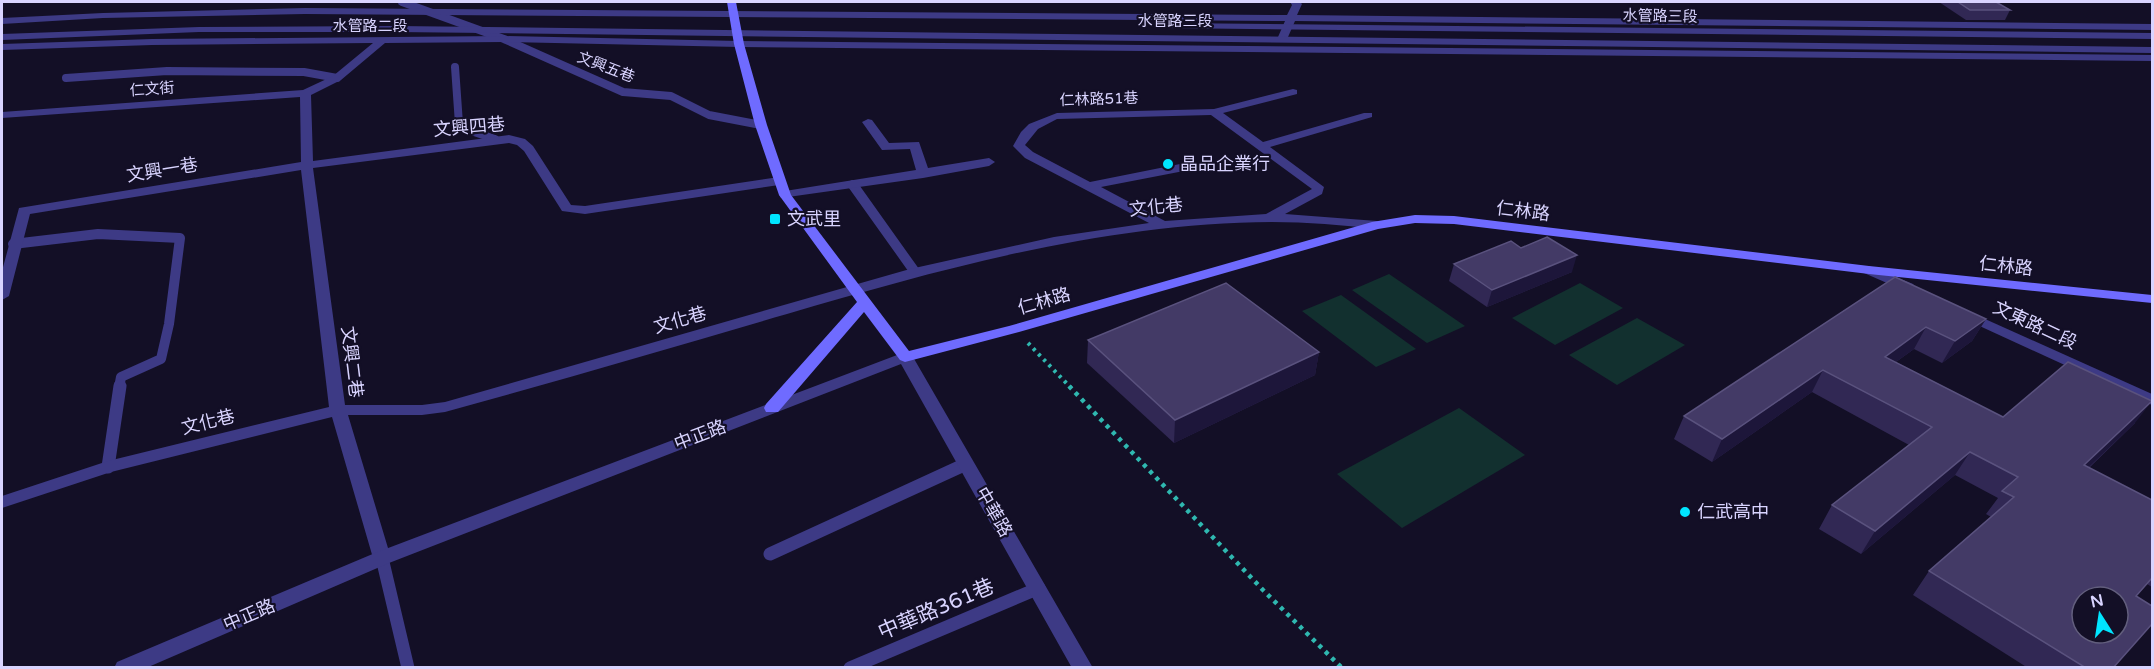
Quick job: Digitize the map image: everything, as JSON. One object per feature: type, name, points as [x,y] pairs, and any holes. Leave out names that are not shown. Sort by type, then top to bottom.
[{"type":"main road","points":[[735,23],[761,125],[785,195],[904,357]]},
{"type":"main road","name":"仁林路","points":[[904,357],[1014,329],[1377,225],[1415,219],[1454,220],[1869,270],[2152,299]]},
{"type":"main road","points":[[772,408],[865,302]]},
{"type":"street","points":[[1282,37],[1291,22],[1297,4],[1294,2]]},
{"type":"street","name":"水管路二段","points":[[2,21],[186,13],[429,12],[735,23]]},
{"type":"street","name":"水管路二段","points":[[2,28],[179,21],[453,20],[735,23]]},
{"type":"street","name":"水管路三段","points":[[1291,22],[2152,36]]},
{"type":"street","name":"水管路三段","points":[[735,23],[1291,22],[2152,27]]},
{"type":"street","name":"水管路二段","points":[[2,38],[157,31],[479,30],[735,23]]},
{"type":"street","name":"水管路二段","points":[[2,47],[152,42],[381,42],[504,39],[735,23]]},
{"type":"street","name":"水管路三段","points":[[735,23],[1282,37],[2152,50]]},
{"type":"street","name":"水管路三段","points":[[735,23],[2152,58]]},
{"type":"street","points":[[305,93],[337,78],[381,42]]},
{"type":"street","name":"仁林路51巷","points":[[1163,225],[1029,155],[1019,146],[1023,136],[1035,124],[1057,116],[1214,112],[1293,92]]},
{"type":"street","name":"仁文街","points":[[2,115],[305,93]]},
{"type":"street","name":"文興二巷","points":[[305,93],[307,165],[338,410],[382,558]]},
{"type":"street","points":[[1214,112],[1318,187],[1318,191],[1270,218]]},
{"type":"street","points":[[1261,146],[1368,115]]},
{"type":"street","points":[[868,122],[886,147],[915,145],[923,174]]},
{"type":"street","name":"文興四巷","points":[[307,165],[495,139],[521,142],[529,149],[567,208],[585,210],[779,181]]},
{"type":"street","points":[[785,195],[989,162]]},
{"type":"street","name":"文興一巷","points":[[13,244],[24,211],[307,165]]},
{"type":"street","points":[[1089,186],[1185,167]]},
{"type":"street","name":"文化巷","points":[[2,502],[108,467],[338,410],[422,410],[445,407],[915,272],[1054,241],[1163,225],[1270,218],[1318,219],[1377,225]]},
{"type":"street","points":[[2,296],[5,271],[13,244]]},
{"type":"street","points":[[1869,270],[1924,295]]},
{"type":"street","name":"文東路二段","points":[[1956,310],[2152,400]]},
{"type":"street","name":"中正路","points":[[124,668],[382,558],[904,357]]},
{"type":"street","name":"中華路","points":[[904,357],[1083,668]]},
{"type":"lane","name":"文興五巷","points":[[402,2],[504,39],[623,92],[671,96],[709,115],[761,125]]},
{"type":"lane","points":[[455,67],[459,124],[462,129],[495,139]]},
{"type":"lane","points":[[66,78],[167,71],[304,72],[337,78]]},
{"type":"lane","points":[[853,185],[915,272]]},
{"type":"lane","points":[[13,244],[98,234],[180,238],[161,359],[121,377],[108,467]]},
{"type":"lane","points":[[770,554],[966,464]]},
{"type":"lane","points":[[382,558],[408,668]]},
{"type":"lane","name":"中華路361巷","points":[[850,668],[1039,588]]},
{"type":"path","points":[[1014,329],[1263,590],[1342,668]]},
{"type":"green space","points":[[1389,274],[1465,326],[1427,343],[1352,290]]},
{"type":"green space","points":[[1580,283],[1623,308],[1555,345],[1512,318]]},
{"type":"green space","points":[[1341,295],[1416,349],[1376,367],[1302,311]]},
{"type":"green space","points":[[1637,318],[1685,345],[1617,385],[1569,355]]},
{"type":"green space","points":[[1459,408],[1525,455],[1402,528],[1337,474]]},
{"type":"building","points":[[1958,2],[1996,2],[2010,10],[1970,10]]},
{"type":"building","points":[[1547,237],[1577,255],[1492,290],[1454,264],[1511,241],[1521,248]]},
{"type":"building","points":[[1895,277],[1986,319],[1955,341],[1926,327],[1885,357],[2003,417],[2068,362],[2152,401],[2084,465],[2152,500],[2152,578],[2136,596],[2152,606],[2152,624],[2113,668],[2086,668],[1929,571],[2014,497],[2002,491],[2018,477],[1970,452],[1875,531],[1832,505],[1932,427],[1823,370],[1722,439],[1684,416]]},
{"type":"building","points":[[1226,283],[1319,352],[1175,420],[1088,340]]},
{"type":"place","name":"晶品企業行","points":[[1168,164]]},
{"type":"place","name":"文武里","points":[[775,219]]},
{"type":"place","name":"仁武高中","points":[[1685,512]]}]
